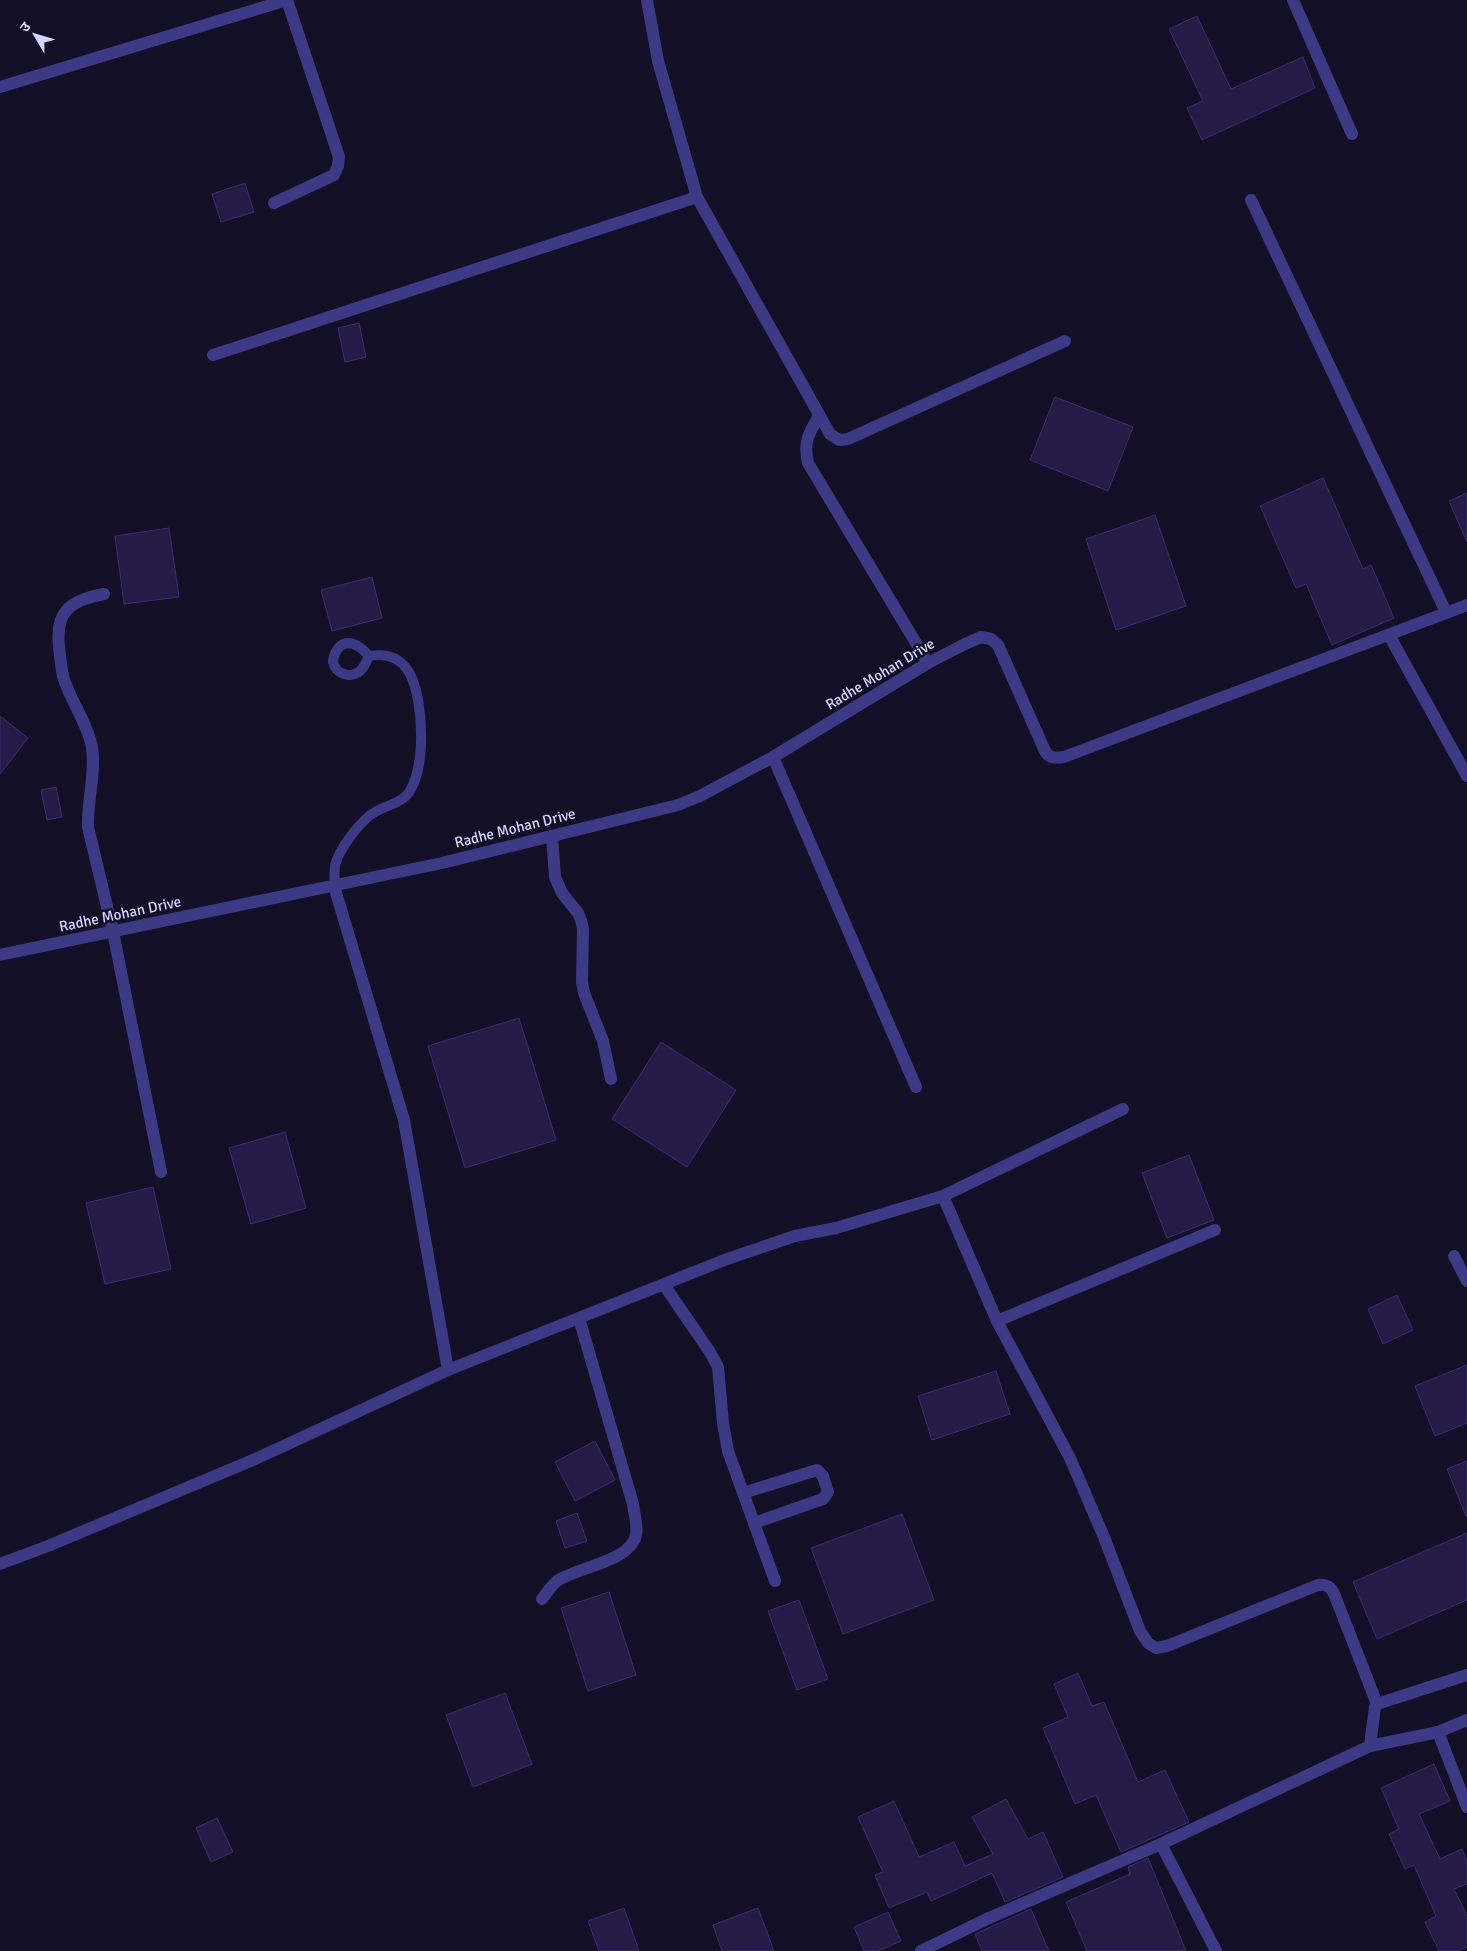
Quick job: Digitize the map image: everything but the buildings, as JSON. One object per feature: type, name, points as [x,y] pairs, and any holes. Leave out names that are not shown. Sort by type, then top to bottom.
[{"type":"street","points":[[0,87],[287,0],[339,157],[334,175],[274,204]]},
{"type":"street","points":[[647,0],[658,61],[697,197],[830,434],[839,440],[848,439],[1066,341]]},
{"type":"street","points":[[1293,0],[1352,134]]},
{"type":"street","points":[[213,355],[697,197]]},
{"type":"street","points":[[1251,200],[1446,612]]},
{"type":"street","points":[[819,416],[809,433],[805,449],[808,463],[928,663]]},
{"type":"street","points":[[104,594],[89,597],[75,603],[63,613],[59,622],[58,633],[64,677],[88,732],[92,747],[93,760],[87,810],[88,827],[113,932],[161,1172]]},
{"type":"street","points":[[1467,604],[1388,635],[1467,776]]},
{"type":"street","name":"Radhe Mohan Drive","points":[[0,955],[442,863],[678,805],[700,796],[773,757],[928,663],[981,637],[991,639],[998,646],[1045,751],[1056,758],[1064,757],[1388,635]]},
{"type":"street","points":[[773,757],[916,1087]]},
{"type":"street","points":[[552,836],[555,878],[581,920],[582,982],[584,993],[603,1040],[611,1079]]},
{"type":"street","points":[[334,886],[404,1120],[448,1370]]},
{"type":"street","points":[[0,1564],[48,1546],[253,1460],[448,1370],[727,1259],[795,1236],[836,1228],[942,1196],[1123,1110]]},
{"type":"street","points":[[942,1196],[998,1321],[1070,1458],[1104,1537],[1140,1630],[1148,1643],[1156,1648],[1167,1646],[1318,1584],[1326,1585],[1335,1596],[1377,1704],[1370,1746]]},
{"type":"street","points":[[998,1321],[1215,1230]]},
{"type":"street","points":[[1454,1256],[1467,1281]]},
{"type":"street","points":[[664,1285],[710,1352],[718,1367],[723,1423],[728,1451],[774,1581]]},
{"type":"street","points":[[542,1599],[559,1580],[614,1558],[624,1552],[634,1541],[636,1534],[633,1504],[579,1318]]},
{"type":"street","points":[[743,1492],[817,1470],[823,1476],[828,1492],[823,1499],[754,1523]]},
{"type":"street","points":[[1377,1704],[1467,1676]]},
{"type":"street","points":[[921,1951],[989,1918],[1162,1844],[1370,1746],[1438,1732],[1467,1720]]},
{"type":"street","points":[[1438,1732],[1467,1807]]},
{"type":"street","points":[[1162,1844],[1216,1951]]},
{"type":"lane","points":[[334,886],[335,866],[345,845],[370,815],[406,795],[416,776],[422,729],[420,705],[414,681],[407,668],[392,656],[383,654],[369,656]]}]
